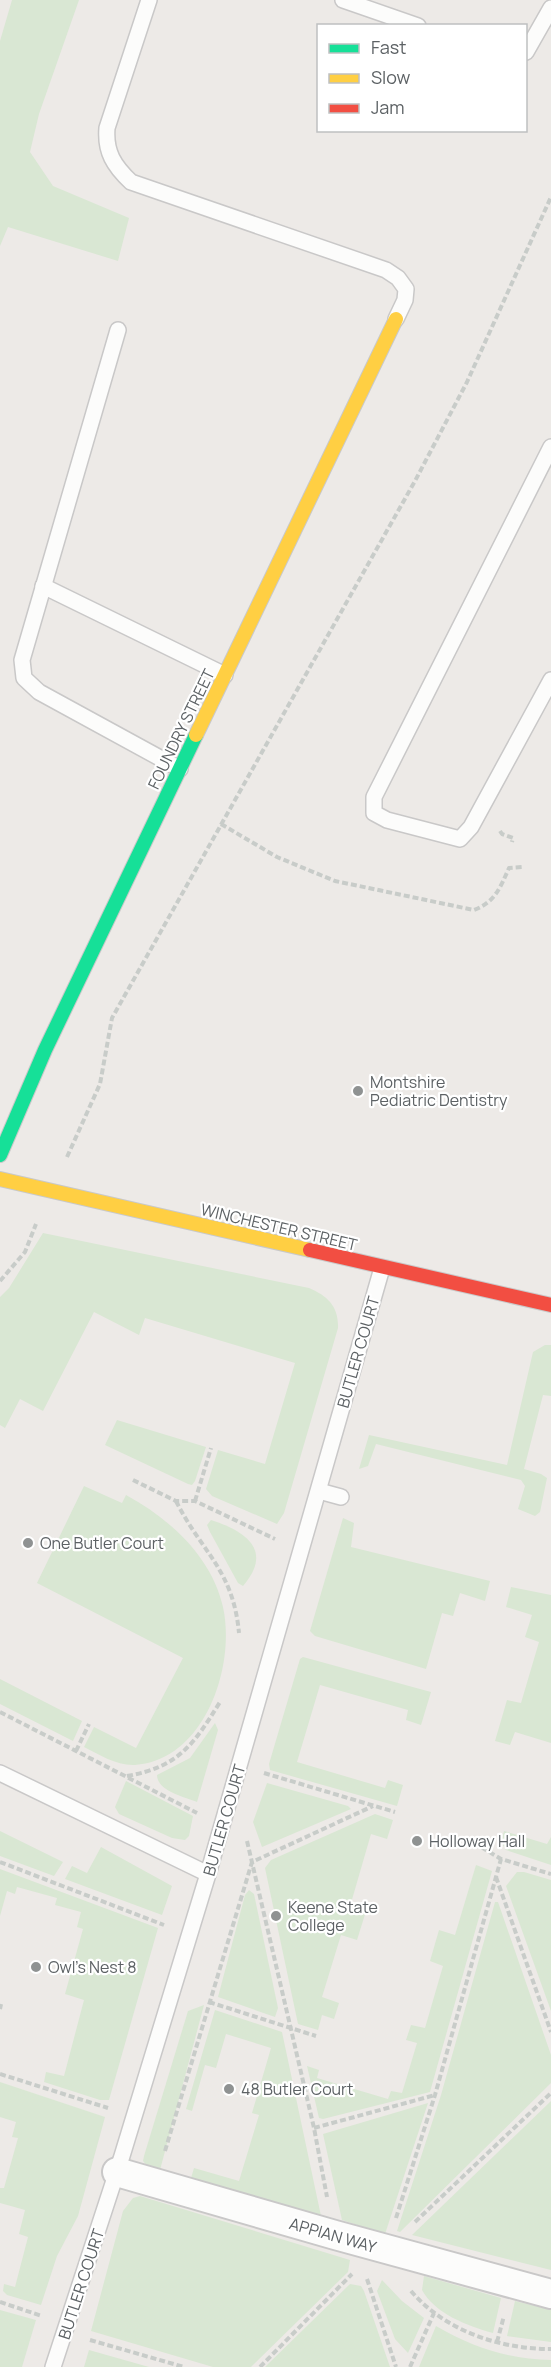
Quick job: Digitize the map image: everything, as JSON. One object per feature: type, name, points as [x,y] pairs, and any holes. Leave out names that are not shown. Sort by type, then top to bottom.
[{"type":"street","name":"FOUNDRY STREET","points":[[0,1155],[45,1050],[396,319]]},
{"type":"street","name":"WINCHESTER STREET","points":[[0,1179],[551,1305]]},
{"type":"street","name":"APPIAN WAY","points":[[117,2172],[386,2250],[551,2294]]},
{"type":"lane","points":[[149,0],[107,128],[108,150],[119,171],[131,182],[386,270],[398,278],[406,289],[405,300],[396,319]]},
{"type":"lane","points":[[343,0],[412,24]]},
{"type":"lane","points":[[527,49],[551,8]]},
{"type":"lane","points":[[118,330],[22,660],[24,678],[39,692],[180,769]]},
{"type":"lane","points":[[551,447],[374,798],[374,813],[387,820],[460,839],[471,828],[551,680]]},
{"type":"lane","points":[[43,586],[225,675]]},
{"type":"lane","points":[[535,709],[551,714]]},
{"type":"lane","name":"BUTLER COURT","points":[[53,2367],[117,2172],[208,1874],[382,1268]]},
{"type":"lane","points":[[319,1491],[341,1497]]},
{"type":"lane","points":[[0,1773],[208,1874]]},
{"type":"path","points":[[112,1018],[276,730],[425,461],[467,382],[551,196]]},
{"type":"path","points":[[221,824],[277,858],[335,881],[468,909],[474,909],[490,902],[498,894],[509,868],[522,867]]},
{"type":"path","points":[[195,1501],[211,1448]]},
{"type":"path","points":[[133,1480],[176,1500],[195,1501],[282,1542]]},
{"type":"path","points":[[176,1500],[186,1522],[209,1551],[231,1589],[239,1633]]},
{"type":"path","points":[[126,1776],[145,1773],[181,1755],[198,1737],[220,1702]]},
{"type":"path","points":[[0,1712],[201,1815]]},
{"type":"path","points":[[76,1751],[89,1724]]},
{"type":"path","points":[[260,1772],[395,1812]]},
{"type":"path","points":[[156,2184],[252,1862],[373,1806]]},
{"type":"path","points":[[466,1838],[501,1858],[551,1874]]},
{"type":"path","points":[[246,1839],[314,2128],[335,2235]]},
{"type":"path","points":[[501,1858],[435,2095],[386,2250],[393,2269],[401,2280],[434,2313],[452,2325],[485,2339],[516,2347],[551,2349]]},
{"type":"path","points":[[0,1862],[167,1927]]},
{"type":"path","points":[[496,1876],[551,2032]]},
{"type":"path","points":[[209,2002],[316,2037]]},
{"type":"path","points":[[0,2074],[114,2109]]},
{"type":"path","points":[[386,2250],[551,2093]]},
{"type":"path","points":[[314,2128],[435,2095]]},
{"type":"path","points":[[260,2367],[354,2272]]},
{"type":"path","points":[[366,2274],[396,2367]]},
{"type":"path","points":[[0,2302],[43,2316]]},
{"type":"path","points":[[410,2367],[434,2313]]},
{"type":"path","points":[[64,2332],[184,2367]]},
{"type":"green space","points":[[12,0],[79,0],[39,114],[30,152],[53,186],[129,218],[118,261],[8,227],[0,246],[0,41]]},
{"type":"green space","points":[[43,1233],[309,1288],[331,1303],[337,1314],[338,1328],[284,1513],[277,1524],[212,1496],[206,1489],[218,1450],[265,1464],[295,1363],[145,1318],[139,1335],[94,1312],[43,1411],[20,1399],[5,1428],[0,1425],[0,1297],[9,1288]]},
{"type":"green space","points":[[545,1345],[551,1345],[551,1396],[543,1395],[524,1469],[547,1478],[540,1512],[535,1516],[518,1509],[525,1486],[521,1480],[376,1444],[368,1466],[359,1469],[369,1435],[507,1465],[533,1352]]},
{"type":"green space","points":[[117,1420],[206,1447],[192,1485],[105,1445]]},
{"type":"green space","points":[[84,1486],[122,1503],[126,1495],[173,1527],[199,1556],[209,1572],[223,1607],[226,1631],[225,1656],[210,1706],[197,1728],[180,1746],[159,1759],[135,1765],[115,1762],[84,1747],[94,1727],[136,1748],[183,1658],[37,1583]]},
{"type":"green space","points":[[343,1518],[354,1523],[351,1547],[490,1581],[485,1601],[460,1593],[453,1616],[442,1613],[426,1669],[315,1636],[310,1631]]},
{"type":"green space","points":[[211,1520],[244,1536],[255,1552],[256,1562],[243,1586],[238,1583],[210,1532],[207,1525]]},
{"type":"green space","points":[[511,1587],[551,1595],[551,1743],[515,1732],[510,1745],[495,1741],[507,1700],[521,1703],[539,1642],[525,1637],[532,1615],[506,1607]]},
{"type":"green space","points":[[303,1657],[431,1692],[421,1725],[406,1720],[408,1710],[320,1685],[297,1762],[385,1788],[388,1780],[403,1785],[397,1806],[270,1770],[269,1764],[300,1659]]},
{"type":"green space","points":[[0,1679],[82,1721],[73,1741],[0,1704]]},
{"type":"green space","points":[[215,1723],[218,1730],[197,1802],[166,1789],[158,1781],[157,1775],[190,1758]]},
{"type":"green space","points":[[126,1781],[193,1816],[189,1836],[185,1840],[172,1838],[119,1814],[115,1807]]},
{"type":"green space","points":[[267,1783],[348,1806],[351,1809],[262,1847],[253,1822]]},
{"type":"green space","points":[[375,1814],[393,1820],[387,1839],[371,1834],[351,1903],[367,1908],[357,1940],[341,1935],[322,1997],[339,2003],[334,2019],[322,2015],[318,2030],[298,2024],[265,1868],[271,1860]]},
{"type":"green space","points":[[0,1831],[63,1862],[54,1876],[0,1856]]},
{"type":"green space","points":[[504,1831],[547,1844],[551,1837],[551,1865],[506,1850],[501,1842]]},
{"type":"green space","points":[[101,1847],[172,1886],[162,1915],[65,1879],[72,1866],[87,1873]]},
{"type":"green space","points":[[476,1865],[492,1871],[430,2092],[323,2119],[319,2118],[307,2066],[319,2070],[317,2078],[388,2099],[391,2091],[402,2093],[417,2043],[406,2040],[411,2025],[425,2028],[443,1966],[430,1961],[439,1930],[455,1935]]},
{"type":"green space","points":[[0,1869],[158,1928],[109,2100],[100,2100],[44,2082],[46,2072],[64,2076],[84,2000],[65,1994],[83,1929],[77,1927],[81,1912],[55,1905],[57,1898],[17,1887],[15,1894],[7,1891],[0,1916]]},
{"type":"green space","points":[[517,1872],[551,1880],[551,2011],[506,1886]]},
{"type":"green space","points":[[249,1890],[254,1894],[278,2008],[275,2017],[218,1997],[245,1895]]},
{"type":"green space","points":[[495,1902],[498,1902],[551,2055],[551,2083],[400,2232],[397,2231],[441,2095]]},
{"type":"green space","points":[[204,2005],[160,2170],[148,2167],[143,2161],[144,2156],[188,2011]]},
{"type":"green space","points":[[215,2010],[282,2032],[321,2216],[191,2178],[194,2168],[239,2181],[259,2115],[252,2113],[271,2048],[226,2034],[216,2068],[205,2065],[192,2111],[186,2109]]},
{"type":"green space","points":[[0,2082],[105,2117],[78,2216],[57,2256],[41,2305],[7,2295],[3,2291],[4,2284],[15,2287],[28,2237],[19,2234],[25,2210],[0,2203],[0,2188],[4,2188],[18,2138],[12,2137],[16,2122],[0,2117]]},
{"type":"green space","points":[[551,2101],[551,2270],[412,2235]]},
{"type":"green space","points":[[428,2103],[385,2234],[342,2220],[323,2134]]},
{"type":"green space","points":[[140,2196],[350,2260],[348,2272],[251,2367],[213,2367],[91,2331],[123,2211],[133,2198]]},
{"type":"green space","points":[[424,2276],[501,2298],[493,2333],[463,2323],[435,2306],[422,2290]]},
{"type":"green space","points":[[382,2280],[402,2301],[424,2318],[408,2353],[395,2339],[377,2291]]},
{"type":"green space","points":[[350,2284],[361,2286],[364,2291],[390,2367],[265,2367]]},
{"type":"green space","points":[[515,2301],[551,2310],[551,2342],[507,2336]]},
{"type":"green space","points":[[0,2310],[36,2320],[22,2367],[0,2367]]},
{"type":"green space","points":[[436,2326],[491,2351],[551,2360],[551,2367],[419,2367]]},
{"type":"green space","points":[[89,2350],[149,2367],[84,2367]]},
{"type":"traffic: fast","points":[[0,1155],[45,1050],[196,735]]},
{"type":"traffic: slow","points":[[196,735],[396,319]]},
{"type":"traffic: slow","points":[[0,1179],[310,1250]]},
{"type":"traffic: jam","points":[[310,1250],[551,1305]]},
{"type":"place","name":"Montshire Pediatric Dentistry","points":[[358,1091]]},
{"type":"place","name":"One Butler Court","points":[[28,1543]]},
{"type":"place","name":"Holloway Hall","points":[[417,1841]]},
{"type":"place","name":"Keene State College","points":[[276,1916]]},
{"type":"place","name":"Owl's Nest 8","points":[[36,1967]]},
{"type":"place","name":"48 Butler Court","points":[[229,2089]]}]
